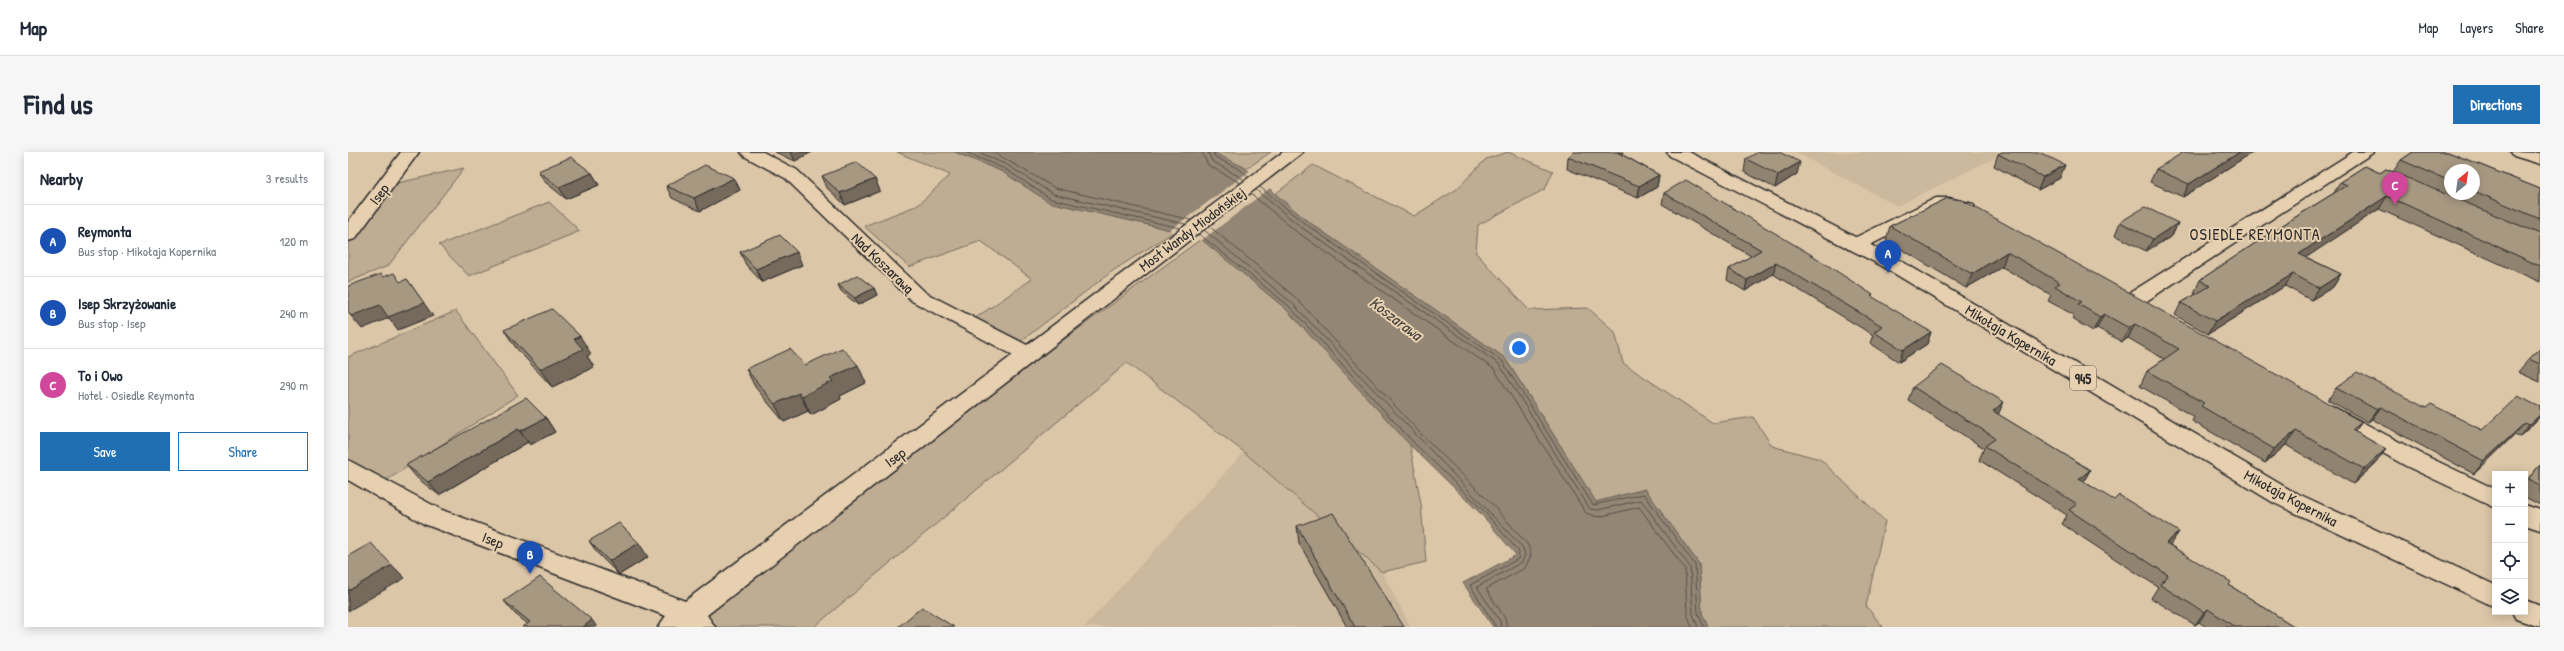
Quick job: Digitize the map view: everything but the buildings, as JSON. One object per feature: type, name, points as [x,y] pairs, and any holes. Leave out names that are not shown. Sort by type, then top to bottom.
[{"type":"street","name":"Isep","points":[[348,235],[410,152]]},
{"type":"street","name":"Nad Koszarawą","points":[[750,152],[791,174],[919,298],[1030,355]]},
{"type":"street","name":"Mikołaja Kopernika","points":[[1676,152],[1894,266],[2283,497],[2492,596]]},
{"type":"street","points":[[2520,152],[2540,159]]},
{"type":"street","name":"Most Wandy Miodońskiej","points":[[1101,299],[1289,156]]},
{"type":"street","points":[[2152,313],[2125,298],[2358,157],[2372,171]]},
{"type":"street","points":[[1855,245],[1936,204],[1949,204],[1965,208],[1986,220]]},
{"type":"street","name":"Isep","points":[[348,469],[433,517],[687,623],[1101,299]]},
{"type":"street","points":[[2318,406],[2414,460],[2492,498]]},
{"type":"street","points":[[2528,515],[2540,521]]},
{"type":"street","points":[[2528,612],[2540,618]]},
{"type":"shaded area","points":[[897,152],[955,152],[1003,172],[1049,202],[1175,231],[1114,270],[1021,341],[968,323],[1032,279],[981,241],[909,267],[864,226],[918,205],[950,175]]},
{"type":"shaded area","points":[[1212,152],[1271,152],[1246,169]]},
{"type":"shaded area","points":[[1508,152],[1553,171],[1545,189],[1478,225],[1476,253],[1529,310],[1588,308],[1615,332],[1623,363],[1713,423],[1753,417],[1772,446],[1820,459],[1885,521],[1866,606],[1883,627],[1708,627],[1702,613],[1699,564],[1645,489],[1596,502],[1505,358],[1306,220],[1275,194],[1313,165],[1414,216],[1457,189],[1486,159]]},
{"type":"shaded area","points":[[1795,152],[2007,152],[1897,206]]},
{"type":"shaded area","points":[[464,168],[388,266],[348,282],[348,235],[384,186]]},
{"type":"shaded area","points":[[549,202],[580,231],[469,276],[439,245]]},
{"type":"shaded area","points":[[1201,239],[1286,309],[1410,445],[1421,504],[1426,562],[1382,572],[1244,452],[1127,363],[814,627],[702,627],[689,614]]},
{"type":"shaded area","points":[[456,311],[518,395],[378,486],[348,469],[348,357]]},
{"type":"shaded area","points":[[1244,452],[1382,572],[1411,627],[1084,627]]},
{"type":"water","name":"Koszarawa","points":[[955,152],[1212,152],[1244,167],[1306,220],[1505,358],[1596,502],[1645,489],[1699,564],[1702,613],[1708,627],[1493,627],[1463,583],[1516,555],[1481,514],[1410,445],[1286,309],[1201,239],[1175,231],[1049,202],[1003,172]]},
{"type":"pier","points":[[1251,170],[1270,188],[1201,241],[1169,231]]},
{"type":"place","name":"To i Owo","points":[[2395,205]]},
{"type":"place","name":"Reymonta","points":[[1888,273]]},
{"type":"place","name":"Isep Skrzyżowanie","points":[[530,574]]},
{"type":"district","name":"OSIEDLE REYMONTA","points":[[2255,234]]}]
